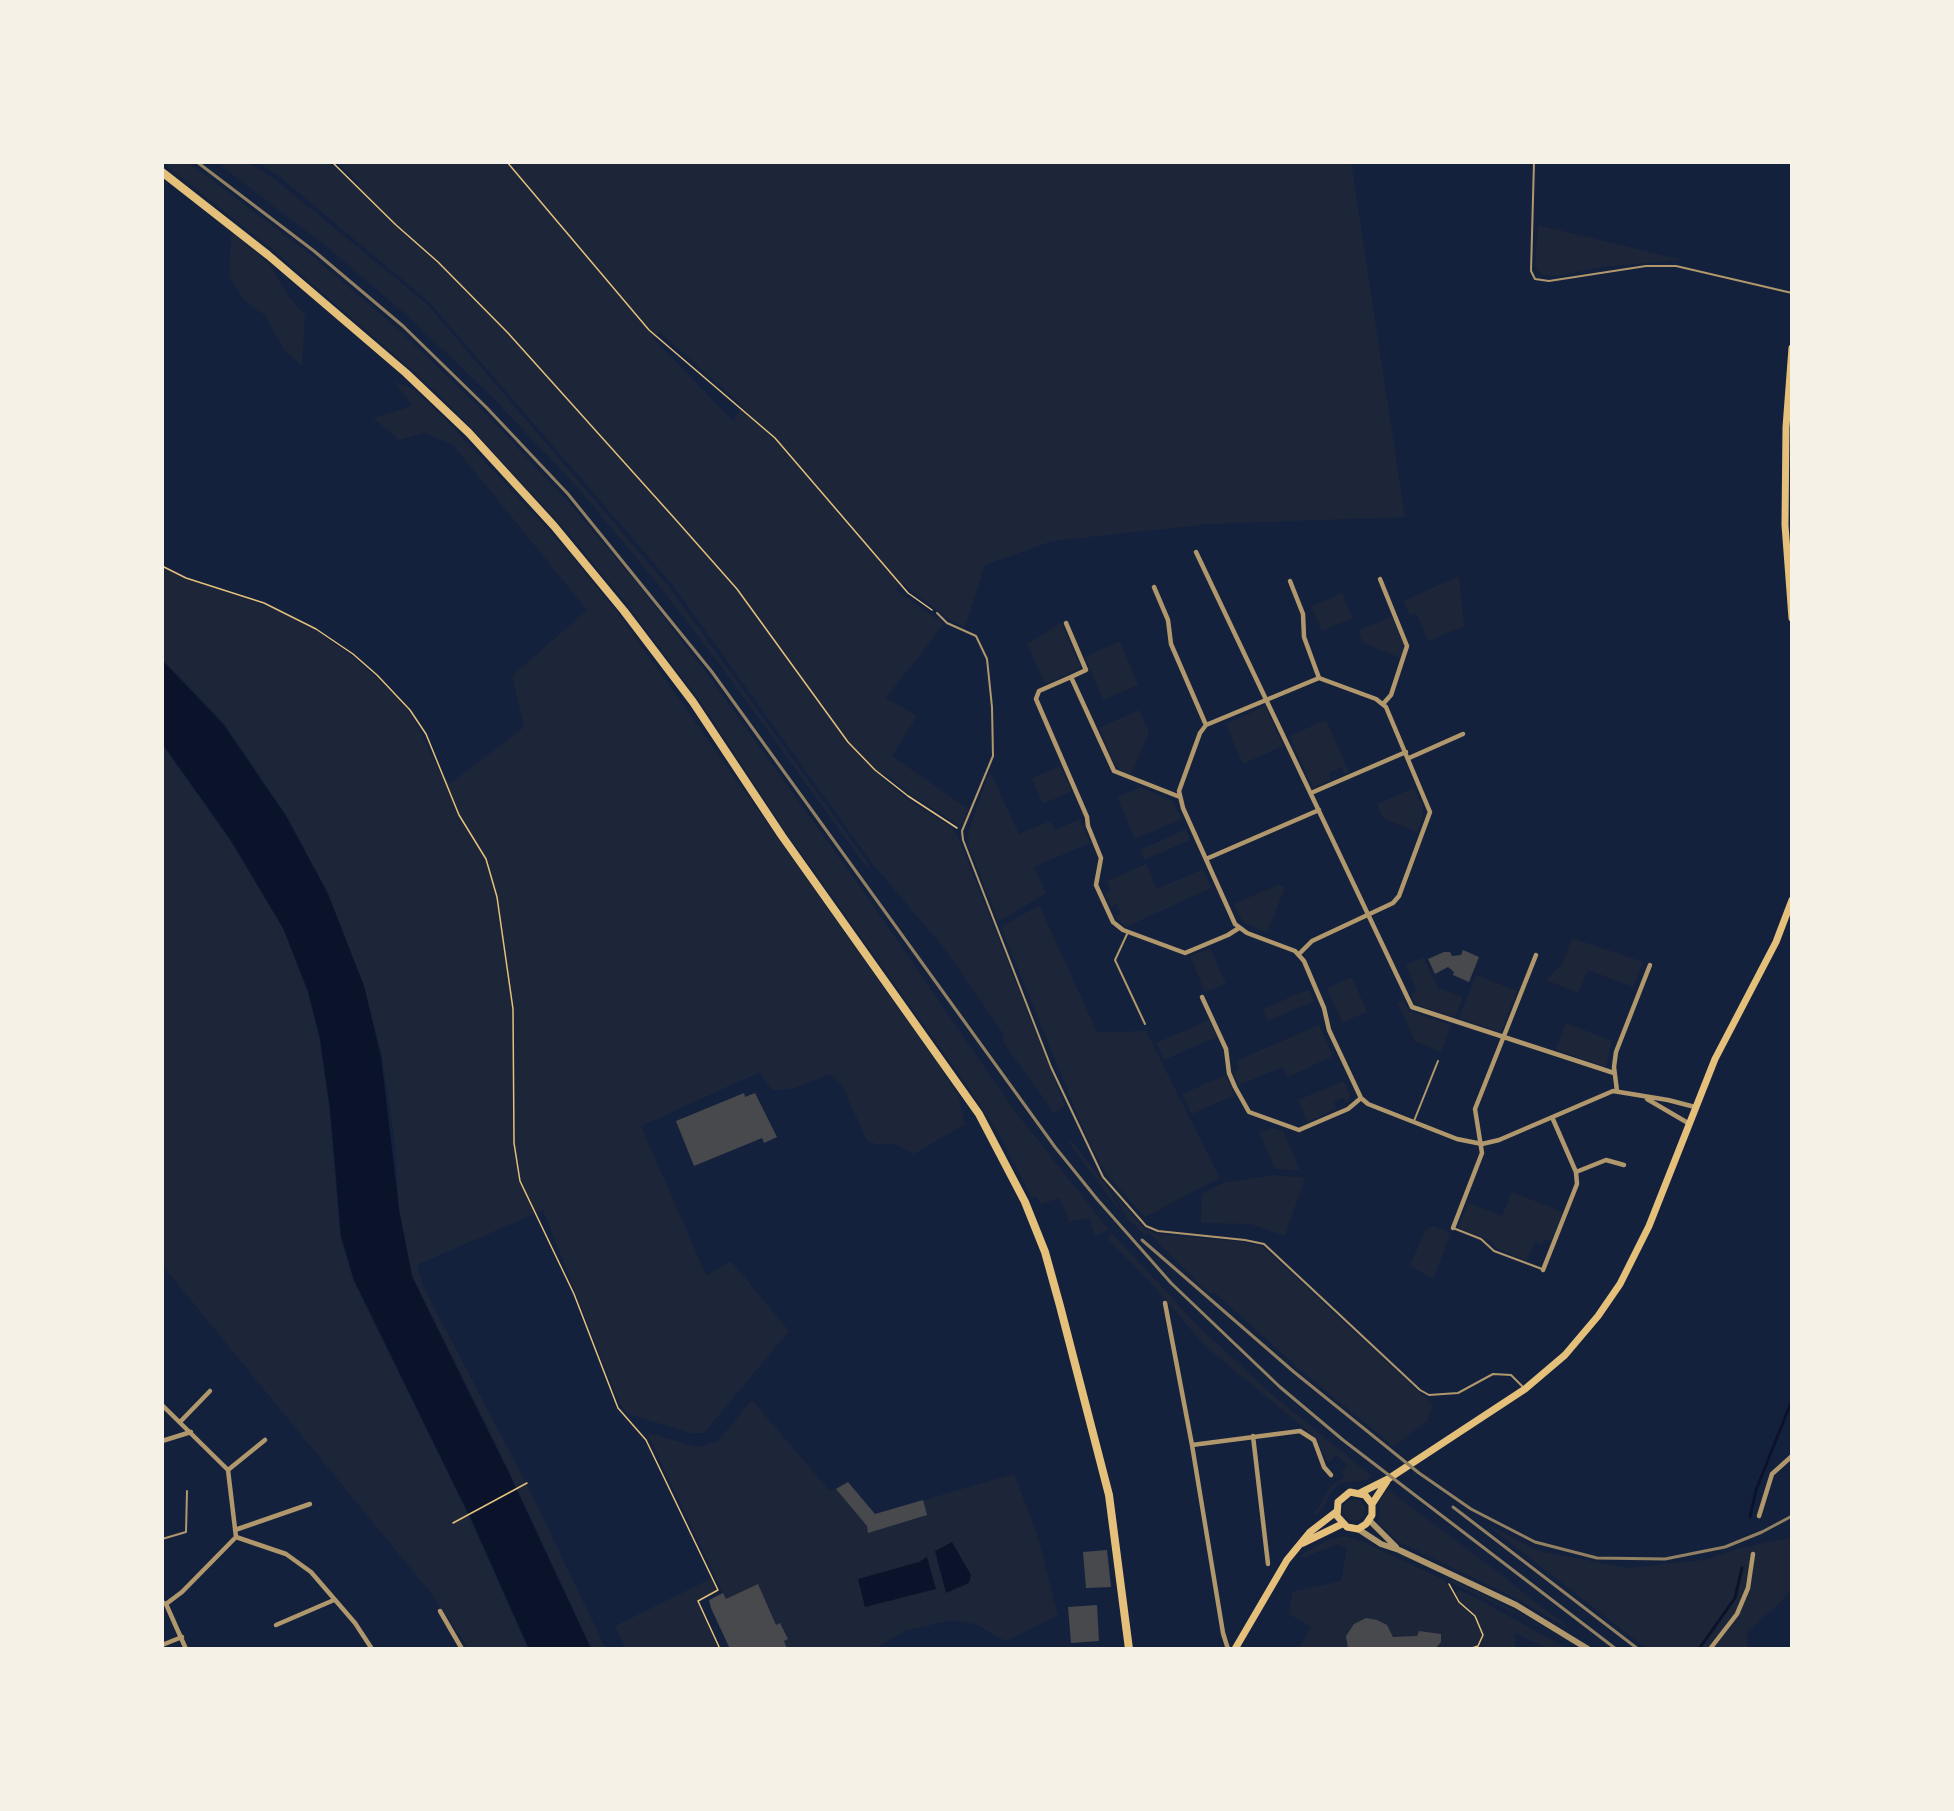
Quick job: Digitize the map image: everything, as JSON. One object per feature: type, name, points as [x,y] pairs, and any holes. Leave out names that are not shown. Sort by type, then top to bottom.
[{"type":"main road","points":[[162,172],[268,255],[406,373],[469,433],[547,519],[624,611],[693,702],[782,836],[973,1106],[998,1147],[1025,1202],[1045,1252],[1109,1495],[1129,1649]]},
{"type":"main road","points":[[1792,348],[1786,427],[1792,618]]},
{"type":"main road","points":[[1235,1649],[1287,1560],[1310,1532],[1336,1512],[1341,1497],[1350,1492],[1360,1493],[1388,1479],[1525,1389],[1565,1355],[1598,1316],[1620,1284],[1649,1226],[1715,1059],[1776,942],[1792,900]]},
{"type":"main road","points":[[1299,1546],[1342,1524],[1358,1528],[1370,1521],[1372,1504],[1388,1479]]},
{"type":"main road","points":[[1360,1493],[1372,1504]]},
{"type":"main road","points":[[1336,1512],[1342,1524]]},
{"type":"street","points":[[1196,552],[1412,1007],[1614,1073]]},
{"type":"street","points":[[1380,579],[1407,646],[1391,695],[1383,704]]},
{"type":"street","points":[[1290,581],[1303,614],[1304,637],[1319,678]]},
{"type":"street","points":[[1154,587],[1168,620],[1171,644],[1206,725]]},
{"type":"street","points":[[1066,623],[1086,670],[1039,691],[1036,699],[1087,817],[1088,826],[1101,858],[1096,885],[1112,920],[1128,932],[1185,953],[1239,928]]},
{"type":"street","points":[[1071,676],[1114,771],[1180,797]]},
{"type":"street","points":[[1299,954],[1312,940],[1389,906],[1399,896],[1430,816],[1430,806],[1383,704],[1319,678],[1206,725],[1200,733],[1180,785],[1180,797],[1232,919],[1239,928],[1299,954],[1324,1008],[1329,1030],[1361,1098],[1368,1104],[1465,1142],[1482,1144],[1499,1140],[1617,1091],[1695,1107]]},
{"type":"street","points":[[1409,758],[1463,734]]},
{"type":"street","points":[[1311,793],[1406,752]]},
{"type":"street","points":[[1206,859],[1318,810]]},
{"type":"street","points":[[1453,1228],[1479,1163],[1482,1144],[1475,1109],[1536,955]]},
{"type":"street","points":[[1617,1091],[1614,1073],[1616,1052],[1650,965]]},
{"type":"street","points":[[1202,997],[1226,1049],[1229,1073],[1249,1112],[1299,1130],[1348,1109],[1361,1098]]},
{"type":"street","points":[[1644,1097],[1688,1123]]},
{"type":"street","points":[[1543,1270],[1575,1192],[1576,1172],[1552,1117]]},
{"type":"street","points":[[1576,1172],[1606,1160],[1624,1165]]},
{"type":"street","points":[[1165,1303],[1192,1445],[1221,1626],[1228,1649]]},
{"type":"street","points":[[180,1422],[210,1391]]},
{"type":"street","points":[[162,1405],[228,1470],[236,1537]]},
{"type":"street","points":[[1192,1445],[1300,1431],[1314,1440],[1324,1467],[1331,1475]]},
{"type":"street","points":[[162,1441],[191,1432]]},
{"type":"street","points":[[1253,1436],[1268,1564]]},
{"type":"street","points":[[228,1470],[265,1440]]},
{"type":"street","points":[[1759,1516],[1772,1474],[1792,1456]]},
{"type":"street","points":[[235,1530],[310,1504]]},
{"type":"street","points":[[1370,1521],[1399,1550]]},
{"type":"street","points":[[1358,1528],[1381,1544],[1399,1550],[1516,1605],[1588,1649]]},
{"type":"street","points":[[236,1537],[286,1554],[311,1572],[372,1649]]},
{"type":"street","points":[[186,1649],[164,1603],[182,1592],[236,1537]]},
{"type":"street","points":[[1710,1649],[1737,1614],[1748,1588],[1753,1554]]},
{"type":"street","points":[[276,1625],[334,1600]]},
{"type":"street","points":[[440,1611],[462,1649]]},
{"type":"street","points":[[162,1645],[182,1637]]},
{"type":"lane","points":[[1534,162],[1531,271],[1535,279],[1549,281],[1646,266],[1676,266],[1792,293]]},
{"type":"lane","points":[[936,613],[947,623],[976,636],[987,658],[992,707],[993,756],[962,831],[963,840],[1051,1067],[1102,1177],[1146,1226],[1158,1231],[1263,1244],[1420,1390],[1429,1395],[1458,1393],[1482,1379],[1503,1374],[1517,1379],[1525,1389]]},
{"type":"lane","points":[[1128,932],[1115,960],[1145,1024]]},
{"type":"lane","points":[[1414,1121],[1438,1062]]},
{"type":"lane","points":[[1453,1228],[1481,1239],[1494,1251],[1543,1270]]},
{"type":"lane","points":[[162,1539],[186,1532],[187,1491]]},
{"type":"path","points":[[332,162],[396,225],[438,262],[508,333],[684,528],[737,589],[848,742],[875,770],[908,796],[962,831]]},
{"type":"path","points":[[507,162],[649,330],[775,438],[908,593],[936,613]]},
{"type":"path","points":[[162,566],[290,615],[325,634],[368,668],[419,722],[459,815],[486,859],[497,897],[511,996],[514,1143],[518,1173],[569,1283],[612,1396],[618,1408],[646,1440],[718,1590],[698,1600],[720,1649]]},
{"type":"path","points":[[453,1523],[527,1483]]},
{"type":"path","points":[[1449,1584],[1459,1602],[1475,1616],[1483,1635],[1479,1646],[1469,1649]]},
{"type":"shaded area","points":[[162,162],[188,162],[311,255],[399,330],[484,412],[564,497],[641,588],[708,675],[866,895],[1014,1110],[1109,1230],[1095,1236],[1089,1218],[1069,1222],[1060,1198],[1040,1204],[1037,1196],[1032,1198],[1004,1143],[969,1088],[785,831],[702,704],[628,606],[570,535],[458,414],[410,368],[274,251]]},
{"type":"shaded area","points":[[216,162],[248,162],[276,180],[427,304],[669,587],[870,866],[867,868],[721,666],[653,578],[576,486],[495,400],[410,318],[321,242]]},
{"type":"shaded area","points":[[257,162],[328,162],[356,186],[359,183],[336,162],[1351,162],[1405,517],[1209,524],[1053,541],[985,565],[965,627],[950,620],[902,583],[895,589],[944,624],[886,698],[917,716],[892,756],[968,809],[964,822],[960,825],[912,796],[883,772],[880,776],[908,800],[950,826],[958,837],[1065,1106],[1054,1113],[1003,1042],[1004,1035],[944,948],[872,863],[671,583],[429,302],[281,178]],"holes":[[[659,332],[743,406],[733,421],[653,338]]]},
{"type":"shaded area","points":[[1538,225],[1682,260],[1601,267],[1558,276],[1543,275],[1535,268]]},
{"type":"shaded area","points":[[234,233],[270,265],[288,296],[305,315],[302,366],[284,350],[265,315],[245,301],[229,277],[231,236]]},
{"type":"shaded area","points":[[393,381],[415,390],[449,423],[562,545],[618,613],[938,1064],[958,1095],[965,1124],[914,1154],[894,1144],[876,1144],[867,1141],[842,1085],[830,1074],[792,1089],[772,1090],[760,1072],[641,1126],[706,1275],[731,1261],[789,1331],[704,1433],[691,1433],[628,1414],[619,1403],[543,1210],[417,1265],[422,1283],[528,1487],[606,1649],[592,1649],[508,1469],[413,1277],[399,1209],[394,1137],[382,1056],[364,986],[328,893],[287,816],[224,723],[162,659],[162,568],[277,610],[318,632],[353,657],[397,697],[414,719],[440,772],[450,784],[524,727],[512,676],[587,610],[453,445],[424,433],[399,440],[373,418],[413,406]]},
{"type":"shaded area","points":[[1459,576],[1464,626],[1428,641],[1416,613],[1410,615],[1403,601]]},
{"type":"shaded area","points":[[1342,593],[1352,618],[1322,631],[1311,607]]},
{"type":"shaded area","points":[[1392,616],[1403,643],[1401,658],[1363,643],[1358,631]]},
{"type":"shaded area","points":[[1061,623],[1081,668],[1045,684],[1027,644]]},
{"type":"shaded area","points":[[1120,641],[1138,685],[1103,700],[1085,657]]},
{"type":"shaded area","points":[[162,660],[223,724],[286,816],[328,894],[364,986],[381,1057],[399,1209],[412,1277],[507,1469],[591,1649],[529,1649],[473,1523],[354,1280],[341,1236],[330,1108],[320,1038],[308,991],[283,928],[230,839],[162,743]]},
{"type":"shaded area","points":[[1265,706],[1283,746],[1243,764],[1226,724]]},
{"type":"shaded area","points":[[1139,710],[1149,732],[1131,775],[1121,771],[1115,765],[1099,728]]},
{"type":"shaded area","points":[[1326,720],[1349,772],[1345,774],[1341,767],[1329,773],[1331,780],[1313,788],[1289,736]]},
{"type":"shaded area","points":[[162,745],[229,839],[283,928],[307,991],[319,1038],[329,1108],[340,1236],[353,1280],[472,1523],[528,1649],[469,1649],[430,1592],[162,1265]]},
{"type":"shaded area","points":[[1060,766],[1072,791],[1043,804],[1032,778]]},
{"type":"shaded area","points":[[990,771],[1019,834],[1050,821],[1055,830],[1080,819],[1090,843],[1034,867],[1046,893],[1000,921],[998,921],[969,846],[968,832]]},
{"type":"shaded area","points":[[1140,787],[1172,801],[1182,819],[1135,839],[1117,797]]},
{"type":"shaded area","points":[[1414,788],[1422,805],[1423,817],[1417,832],[1383,818],[1377,804]]},
{"type":"shaded area","points":[[1186,829],[1190,840],[1144,860],[1140,850]]},
{"type":"shaded area","points":[[1146,864],[1157,889],[1203,869],[1211,888],[1126,927],[1115,917],[1121,914],[1117,904],[1110,907],[1105,894],[1111,891],[1107,881]]},
{"type":"shaded area","points":[[1278,885],[1285,887],[1267,933],[1243,922],[1233,904]]},
{"type":"shaded area","points":[[1039,905],[1097,1032],[1146,1031],[1219,1176],[1218,1179],[1145,1217],[1106,1174],[1088,1140],[1002,930],[1003,926]]},
{"type":"shaded area","points":[[1572,938],[1643,962],[1633,987],[1588,970],[1578,993],[1546,980],[1562,964]]},
{"type":"shaded area","points":[[1210,948],[1226,984],[1205,992],[1190,956]]},
{"type":"shaded area","points":[[1423,957],[1438,988],[1463,997],[1455,1017],[1415,1004],[1411,994],[1417,991],[1406,965]]},
{"type":"shaded area","points":[[1476,975],[1517,991],[1501,1032],[1459,1018]]},
{"type":"shaded area","points":[[1352,977],[1367,1012],[1342,1022],[1327,988]]},
{"type":"shaded area","points":[[1309,989],[1314,1001],[1268,1021],[1263,1009]]},
{"type":"shaded area","points":[[1404,1000],[1409,1011],[1451,1025],[1441,1052],[1415,1041],[1398,1003]]},
{"type":"shaded area","points":[[1209,1020],[1217,1037],[1164,1060],[1156,1043]]},
{"type":"shaded area","points":[[1566,1023],[1612,1041],[1606,1067],[1556,1050]]},
{"type":"shaded area","points":[[1319,1025],[1333,1056],[1288,1077],[1283,1067],[1239,1085],[1233,1072],[1239,1069],[1236,1061]]},
{"type":"shaded area","points":[[1226,1075],[1234,1095],[1192,1114],[1182,1094]]},
{"type":"shaded area","points":[[1344,1081],[1350,1095],[1348,1104],[1343,1098],[1334,1102],[1336,1109],[1307,1122],[1298,1100]]},
{"type":"shaded area","points":[[1272,1128],[1283,1131],[1300,1170],[1275,1169],[1259,1132]]},
{"type":"shaded area","points":[[1066,1139],[1075,1145],[1108,1188],[1125,1218]]},
{"type":"shaded area","points":[[1275,1175],[1305,1178],[1285,1236],[1250,1224],[1201,1223],[1202,1194],[1223,1183]]},
{"type":"shaded area","points":[[1112,1192],[1145,1229],[1158,1234],[1244,1242],[1263,1247],[1433,1405],[1428,1420],[1394,1447],[1298,1368],[1215,1293],[1211,1294],[1200,1285],[1149,1233],[1146,1236],[1128,1219]]},
{"type":"shaded area","points":[[1512,1192],[1563,1212],[1551,1241],[1545,1239],[1541,1245],[1534,1242],[1527,1261],[1496,1248],[1492,1241],[1458,1228],[1468,1203],[1502,1216]]},
{"type":"shaded area","points":[[1434,1226],[1451,1233],[1433,1279],[1410,1266],[1425,1230]]},
{"type":"shaded area","points":[[1111,1232],[1198,1326],[1273,1395],[1372,1476],[1366,1480],[1341,1483],[1333,1489],[1323,1508],[1315,1515],[1313,1513],[1330,1487],[1344,1477],[1342,1471],[1347,1465],[1336,1455],[1328,1463],[1316,1438],[1205,1346],[1144,1275],[1108,1239]]},
{"type":"shaded area","points":[[752,1400],[830,1491],[848,1482],[875,1514],[1014,1474],[1038,1537],[1058,1616],[1005,1641],[975,1624],[951,1620],[905,1631],[874,1649],[730,1649],[709,1600],[723,1593],[647,1433],[698,1447],[717,1442]]},
{"type":"shaded area","points":[[1388,1489],[1574,1632],[1519,1600],[1397,1541],[1379,1523],[1380,1500]]},
{"type":"shaded area","points":[[1354,1499],[1362,1502],[1365,1510],[1362,1518],[1354,1521],[1346,1518],[1343,1510],[1346,1502]]},
{"type":"shaded area","points":[[1486,1524],[1539,1551],[1628,1568],[1703,1560],[1738,1549],[1792,1537],[1792,1589],[1747,1632],[1748,1649],[1647,1649]]},
{"type":"shaded area","points":[[1345,1536],[1362,1541],[1444,1580],[1455,1594],[1458,1590],[1478,1599],[1568,1649],[1548,1649],[1515,1633],[1516,1649],[1298,1649],[1311,1627],[1289,1614],[1292,1592],[1341,1581],[1347,1548],[1337,1544],[1303,1558],[1301,1555],[1327,1540]]},
{"type":"shaded area","points":[[952,1542],[971,1575],[969,1583],[946,1593],[935,1551]]},
{"type":"shaded area","points":[[927,1557],[936,1589],[865,1607],[858,1579],[919,1562]]},
{"type":"shaded area","points":[[712,1578],[718,1590],[697,1600],[719,1649],[626,1649],[615,1626]]},
{"type":"shaded area","points":[[1450,1579],[1513,1610],[1579,1649],[1513,1612],[1452,1583]]},
{"type":"building","points":[[1463,950],[1479,957],[1469,982],[1453,975],[1454,972],[1448,967],[1435,974],[1428,959],[1444,952],[1450,952],[1452,956],[1461,955]]},
{"type":"building","points":[[744,1093],[745,1097],[755,1093],[777,1137],[764,1143],[762,1138],[694,1166],[676,1121]]},
{"type":"building","points":[[848,1482],[875,1514],[923,1500],[927,1515],[868,1533],[867,1526],[836,1489]]},
{"type":"building","points":[[1107,1550],[1111,1587],[1086,1588],[1083,1552]]},
{"type":"building","points":[[758,1584],[776,1625],[780,1623],[788,1639],[784,1641],[787,1649],[730,1649],[711,1608],[709,1600],[723,1593],[726,1599]]},
{"type":"building","points":[[1097,1605],[1099,1641],[1071,1643],[1068,1607]]},
{"type":"building","points":[[1366,1618],[1387,1625],[1393,1637],[1417,1636],[1419,1631],[1441,1634],[1441,1642],[1435,1649],[1348,1649],[1346,1636],[1354,1624]]},
{"type":"waterway","points":[[1750,1517],[1756,1490],[1792,1400]]},
{"type":"waterway","points":[[1699,1649],[1735,1598],[1742,1568]]},
{"type":"railway","points":[[197,162],[314,251],[403,326],[487,408],[568,494],[712,672],[1055,1147],[1171,1283],[1280,1387],[1343,1440],[1616,1649]]},
{"type":"railway","points":[[1142,1240],[1294,1372],[1419,1473],[1471,1509],[1535,1542],[1597,1558],[1665,1559],[1725,1547],[1762,1532],[1792,1516]]},
{"type":"railway","points":[[1453,1507],[1638,1649]]}]
